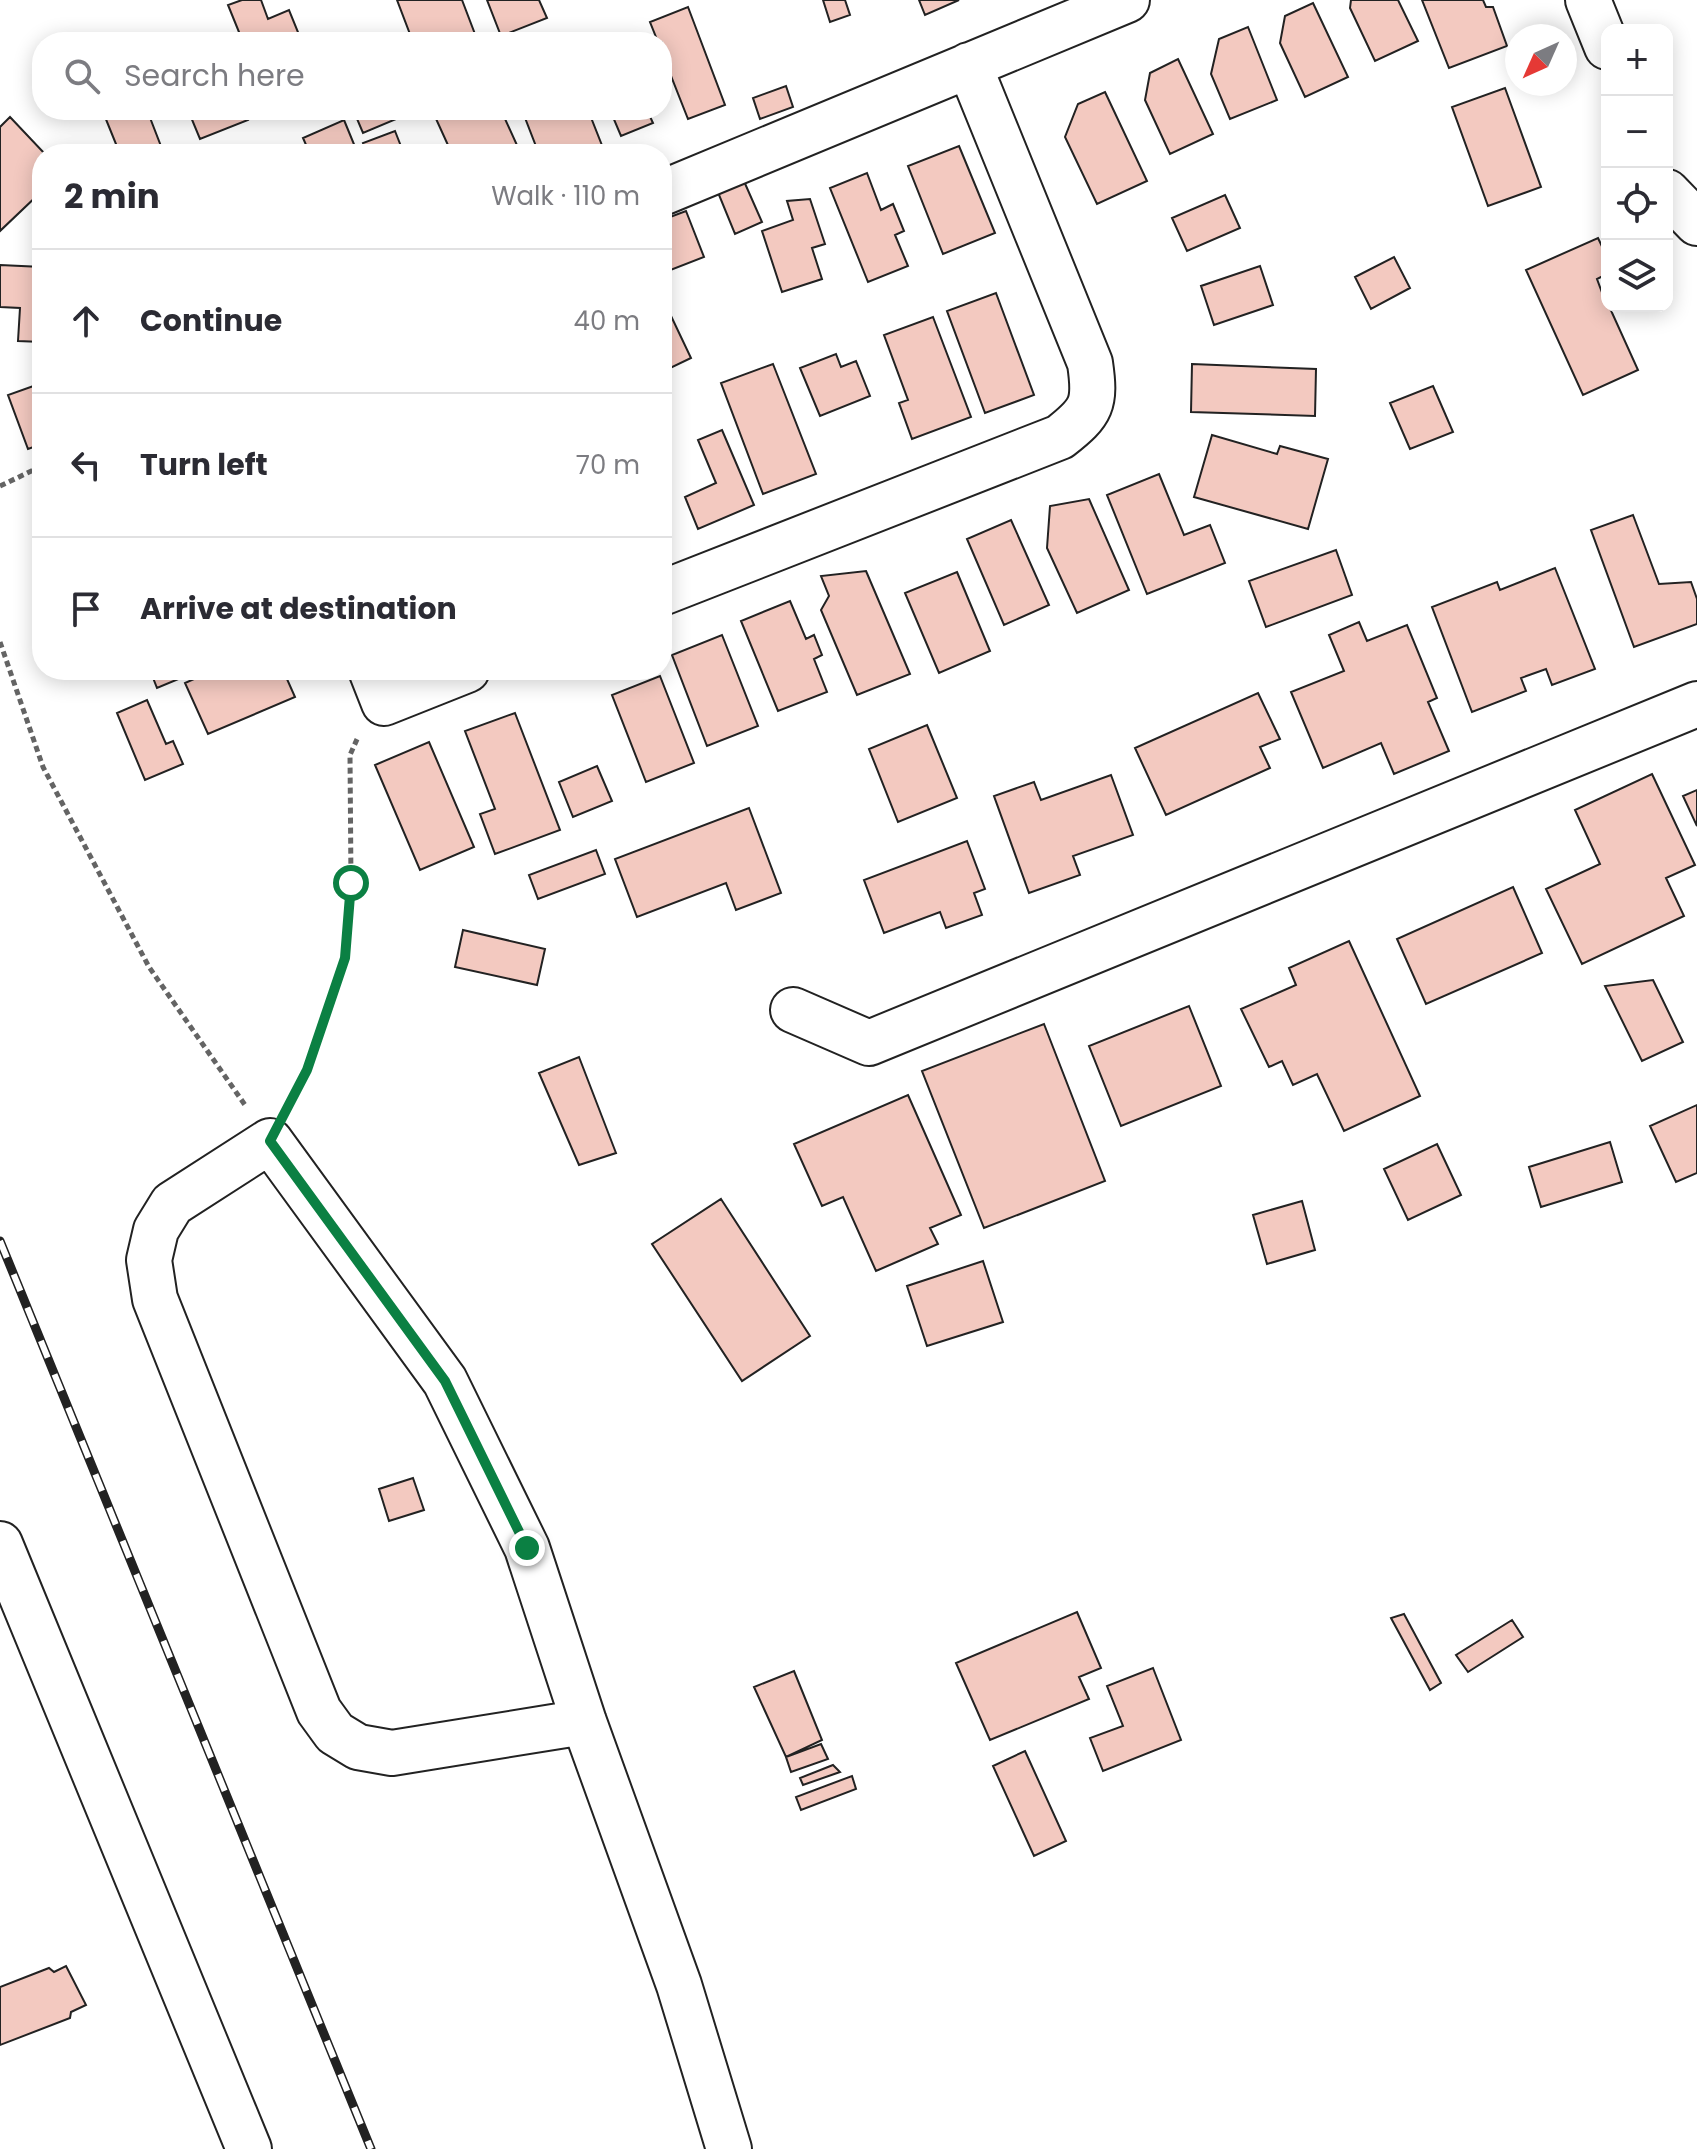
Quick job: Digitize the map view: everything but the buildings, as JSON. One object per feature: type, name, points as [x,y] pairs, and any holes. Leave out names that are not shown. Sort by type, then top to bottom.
[{"type":"street","points":[[672,189],[1127,0]]},
{"type":"street","points":[[1588,0],[1601,32]]},
{"type":"street","points":[[672,589],[1060,437],[1082,420],[1094,394],[1090,363],[969,65]]},
{"type":"street","points":[[1673,198],[1697,223]]},
{"type":"street","points":[[378,686],[411,680]]},
{"type":"street","points":[[793,1010],[869,1043],[1697,704]]},
{"type":"street","points":[[584,1722],[392,1753],[358,1747],[335,1733],[319,1711],[155,1299],[149,1260],[156,1230],[172,1204],[270,1141],[445,1381],[527,1548],[584,1722],[679,1985],[729,2149]]},
{"type":"street","points":[[0,1544],[249,2149]]},
{"type":"path","points":[[0,486],[32,471]]},
{"type":"path","points":[[0,642],[43,767],[149,967],[270,1141],[307,1070],[345,958],[351,883],[350,755],[378,686]]},
{"type":"railway","points":[[0,1241],[371,2149]]},
{"type":"route","points":[[351,883],[345,958],[307,1070],[270,1141],[445,1381],[527,1548]]}]
